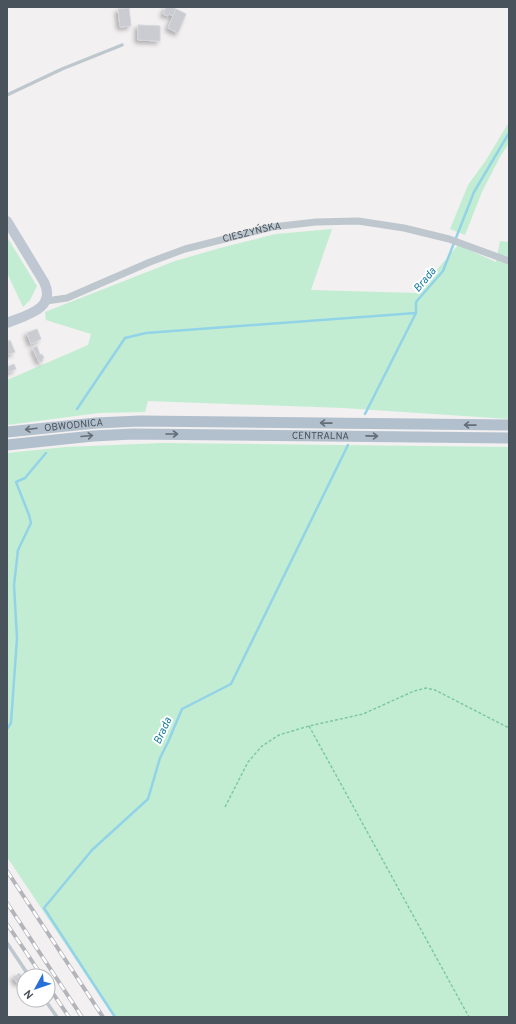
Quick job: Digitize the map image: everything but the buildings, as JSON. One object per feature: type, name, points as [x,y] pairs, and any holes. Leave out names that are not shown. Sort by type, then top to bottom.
[{"type":"main road","name":"CENTRALNA","points":[[140,421],[509,425]]},
{"type":"main road","name":"OBWODNICA","points":[[7,432],[88,423],[140,421]]},
{"type":"main road","name":"CENTRALNA","points":[[132,434],[509,438]]},
{"type":"main road","name":"OBWODNICA","points":[[7,445],[93,436],[132,434]]},
{"type":"street","points":[[7,221],[47,287],[46,301]]},
{"type":"street","name":"CIESZYŃSKA","points":[[7,323],[41,308],[46,301],[67,298],[150,262],[185,249],[272,227],[316,222],[358,221],[404,228],[461,244],[509,261]]},
{"type":"lane","points":[[7,95],[62,69],[122,45]]},
{"type":"lane","points":[[7,943],[24,968]]},
{"type":"lane","points":[[51,1008],[57,1017]]},
{"type":"path","points":[[225,807],[248,762],[262,746],[279,735],[309,726],[363,714],[414,691],[426,688],[435,690],[509,728]]},
{"type":"path","points":[[309,726],[469,1017]]},
{"type":"green space","points":[[509,122],[509,143],[482,192],[465,235],[450,229],[468,185],[486,160]]},
{"type":"green space","points":[[332,229],[311,290],[417,293],[458,245],[496,262],[500,241],[509,242],[509,419],[343,408],[148,401],[145,412],[99,413],[7,425],[7,380],[88,345],[91,334],[46,320],[45,312],[175,261],[276,234]]},
{"type":"green space","points":[[7,237],[37,286],[30,300],[23,307],[7,273]]},
{"type":"green space","points":[[162,443],[509,447],[509,1017],[114,1017],[7,857],[7,453],[65,447]]},
{"type":"waterway","name":"Brada","points":[[365,414],[416,313],[416,302],[443,271],[474,192],[509,133]]},
{"type":"waterway","points":[[77,409],[125,338],[146,333],[416,313]]},
{"type":"waterway","name":"Brada","points":[[115,1017],[44,908],[92,850],[148,799],[160,758],[182,709],[231,684],[348,445]]},
{"type":"waterway","points":[[7,729],[11,723],[17,638],[14,585],[18,550],[31,523],[16,482],[25,478],[46,453]]},
{"type":"railway","points":[[7,871],[103,1017]]},
{"type":"railway","points":[[7,903],[82,1017]]},
{"type":"railway","points":[[7,924],[37,968]]},
{"type":"railway","points":[[56,998],[69,1017]]}]
